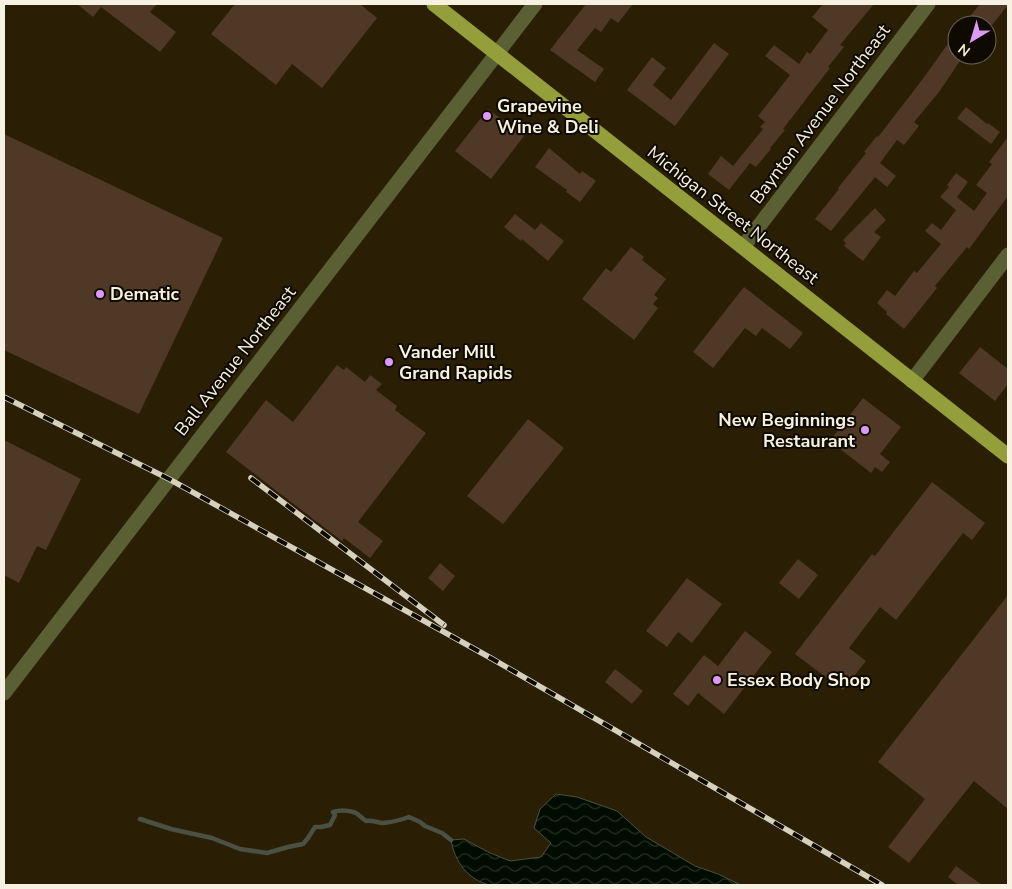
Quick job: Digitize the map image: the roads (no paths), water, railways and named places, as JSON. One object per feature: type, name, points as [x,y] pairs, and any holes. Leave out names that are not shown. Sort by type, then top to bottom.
[{"type":"main road","name":"Michigan Street Northeast","points":[[434,4],[1008,456]]},
{"type":"street","name":"Ball Avenue Northeast","points":[[4,692],[535,4]]},
{"type":"street","name":"Baynton Avenue Northeast","points":[[743,247],[928,4]]},
{"type":"street","points":[[912,381],[1008,255]]},
{"type":"water","points":[[556,794],[577,797],[617,811],[646,837],[695,866],[741,885],[490,885],[475,879],[459,863],[451,840],[464,839],[510,861],[541,857],[551,843],[534,828],[540,809]]},
{"type":"waterway","points":[[140,819],[171,829],[212,838],[240,849],[267,853],[303,844],[315,827],[330,825],[335,815],[333,812],[341,811],[351,811],[366,821],[381,823],[409,817],[442,833],[451,840]]},
{"type":"railway","points":[[4,397],[169,479],[489,657],[882,885]]},
{"type":"railway","points":[[251,478],[444,625]]},
{"type":"place","name":"Grapevine Wine & Deli","points":[[487,116]]},
{"type":"place","name":"Dematic","points":[[100,294]]},
{"type":"place","name":"Vander Mill Grand Rapids","points":[[389,362]]},
{"type":"place","name":"New Beginnings Restaurant","points":[[865,430]]},
{"type":"place","name":"Essex Body Shop","points":[[717,680]]}]
